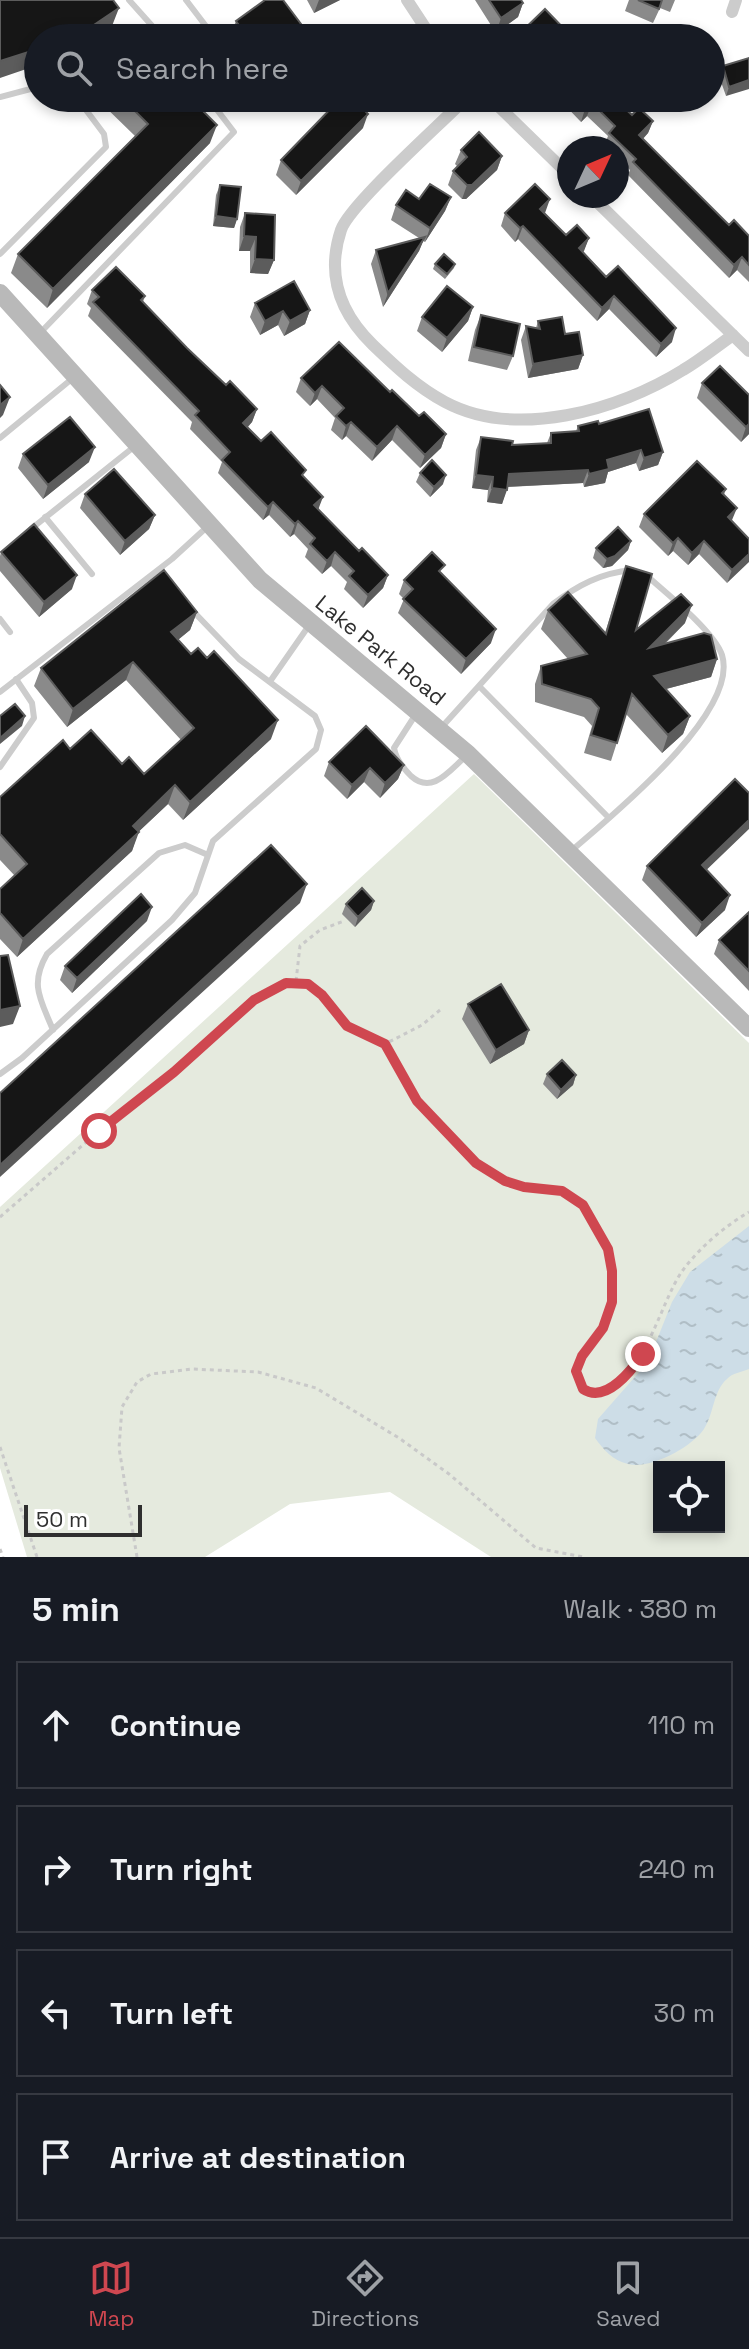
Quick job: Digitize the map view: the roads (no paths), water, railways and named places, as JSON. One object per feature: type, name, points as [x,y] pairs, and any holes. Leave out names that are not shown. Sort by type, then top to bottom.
[{"type":"main road","name":"Lake Park Road","points":[[3,302],[76,376],[260,580],[468,754],[749,1028]]},
{"type":"street","points":[[407,0],[423,24]]},
{"type":"street","points":[[452,112],[365,198],[342,227],[333,266],[340,299],[350,317],[366,338],[409,379],[447,403],[493,417],[538,419],[590,409],[650,388],[684,370],[733,335]]},
{"type":"street","points":[[504,112],[557,163]]},
{"type":"street","points":[[603,208],[749,351]]},
{"type":"lane","points":[[129,0],[150,24]]},
{"type":"lane","points":[[186,0],[204,24]]},
{"type":"lane","points":[[0,97],[24,91]]},
{"type":"lane","points":[[0,254],[106,147],[104,134],[88,112]]},
{"type":"lane","points":[[38,335],[234,132],[219,112]]},
{"type":"lane","points":[[0,438],[76,376]]},
{"type":"lane","points":[[23,535],[138,444]]},
{"type":"lane","points":[[45,517],[92,574]]},
{"type":"lane","points":[[0,692],[158,569],[209,525]]},
{"type":"lane","points":[[158,569],[167,581]]},
{"type":"lane","points":[[440,729],[553,604],[575,587],[612,572],[635,569],[647,576],[712,639],[722,656],[722,680],[708,718],[609,818],[569,852]]},
{"type":"lane","points":[[0,1074],[53,1030],[172,920],[195,893],[213,841],[316,749],[321,730],[315,716],[239,659],[186,604]]},
{"type":"lane","points":[[0,619],[10,632]]},
{"type":"lane","points":[[271,680],[310,624]]},
{"type":"lane","points":[[0,767],[34,718],[32,703],[16,679]]},
{"type":"lane","points":[[479,686],[609,818]]},
{"type":"lane","points":[[418,711],[394,748],[403,768],[418,782],[429,784],[439,780],[468,754]]},
{"type":"lane","points":[[53,1030],[37,988],[37,971],[47,954],[159,853],[185,845],[208,855]]},
{"type":"water","points":[[749,1226],[749,1369],[732,1375],[722,1384],[704,1429],[690,1443],[659,1460],[647,1464],[628,1464],[617,1460],[595,1438],[598,1419],[648,1362],[672,1302],[690,1272]]}]
